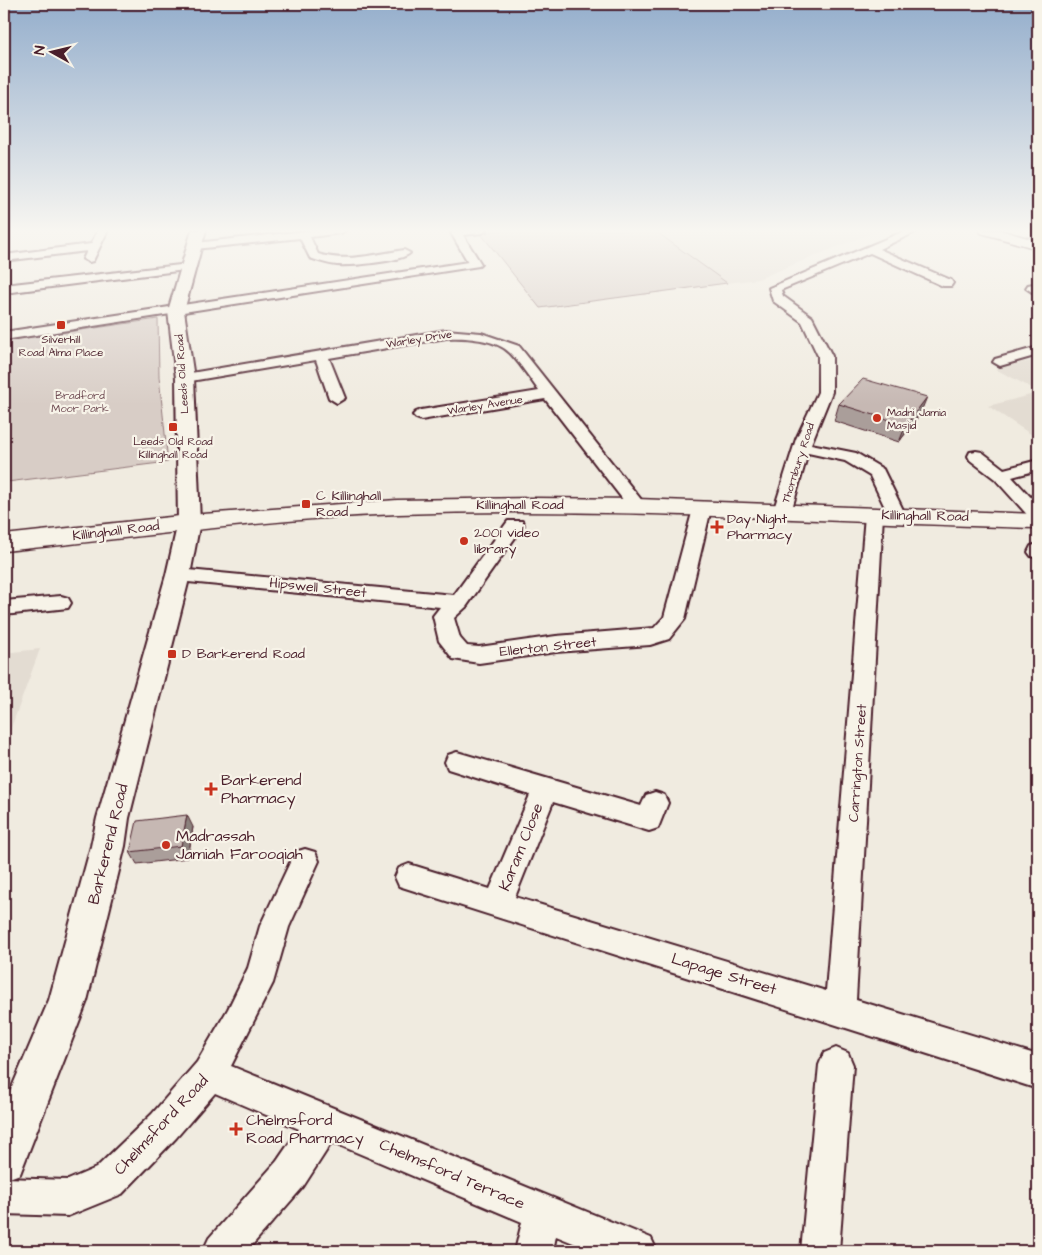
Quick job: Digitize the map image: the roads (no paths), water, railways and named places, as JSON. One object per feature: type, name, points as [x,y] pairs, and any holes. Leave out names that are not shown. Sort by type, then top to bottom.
[{"type":"highway","name":"Killinghall Road","points":[[4,543],[189,522],[397,507],[637,506],[885,516],[962,516],[1038,521]]},
{"type":"main road","name":"Leeds Old Road","points":[[182,289],[176,311],[185,378],[189,522]]},
{"type":"main road","name":"Barkerend Road","points":[[4,1158],[68,1001],[108,846],[113,818],[178,574],[189,522]]},
{"type":"street","points":[[4,336],[319,289]]},
{"type":"street","name":"Thornbury Road","points":[[775,289],[777,298],[807,320],[825,356],[825,392],[802,447],[782,512]]},
{"type":"street","points":[[43,331],[48,318]]},
{"type":"street","name":"Warley Drive","points":[[185,378],[446,334],[476,335],[492,339],[514,349],[637,506]]},
{"type":"street","points":[[1000,362],[1038,351]]},
{"type":"street","points":[[321,355],[337,398]]},
{"type":"street","name":"Warley Avenue","points":[[421,415],[549,394]]},
{"type":"street","points":[[802,447],[850,457],[878,473],[885,516]]},
{"type":"street","points":[[976,456],[1001,475],[1038,516]]},
{"type":"street","points":[[1001,475],[1038,466]]},
{"type":"street","name":"Ellerton Street","points":[[515,525],[458,602],[442,616],[450,641],[461,653],[479,655],[547,645],[650,637],[661,634],[674,619],[688,557],[702,509]]},
{"type":"street","name":"Carrington Street","points":[[840,1011],[885,516]]},
{"type":"street","name":"Hipswell Street","points":[[178,574],[458,602]]},
{"type":"street","points":[[4,608],[61,603]]},
{"type":"street","name":"Karam Close","points":[[457,762],[649,820],[654,802]]},
{"type":"street","name":"Karam Close","points":[[498,904],[545,790]]},
{"type":"street","name":"Chelmsford Road","points":[[4,1196],[68,1198],[109,1180],[164,1126],[209,1074],[262,972],[275,926],[305,862]]},
{"type":"street","name":"Lapage Street","points":[[409,877],[1038,1072]]},
{"type":"street","points":[[820,1251],[836,1065]]},
{"type":"street","name":"Chelmsford Terrace","points":[[209,1074],[638,1251]]},
{"type":"street","points":[[222,1251],[290,1174],[326,1121]]},
{"type":"street","points":[[534,1251],[543,1212]]},
{"type":"place","name":"Silverhill Road Alma Place","points":[[61,325]]},
{"type":"place","name":"Madni Jamia Masjid","points":[[877,418]]},
{"type":"place","name":"Leeds Old Road Killinghall Road","points":[[173,427]]},
{"type":"place","name":"C Killinghall Road","points":[[306,504]]},
{"type":"place","name":"Day Night Pharmacy","points":[[717,527]]},
{"type":"place","name":"2001 video library","points":[[464,541]]},
{"type":"place","name":"D Barkerend Road","points":[[172,654]]},
{"type":"place","name":"Barkerend Pharmacy","points":[[211,789]]},
{"type":"place","name":"Madrassah Jamiah Farooqiah","points":[[166,845]]},
{"type":"place","name":"Chelmsford Road Pharmacy","points":[[236,1129]]},
{"type":"park label","name":"Bradford Moor Park","points":[[80,401]]}]
